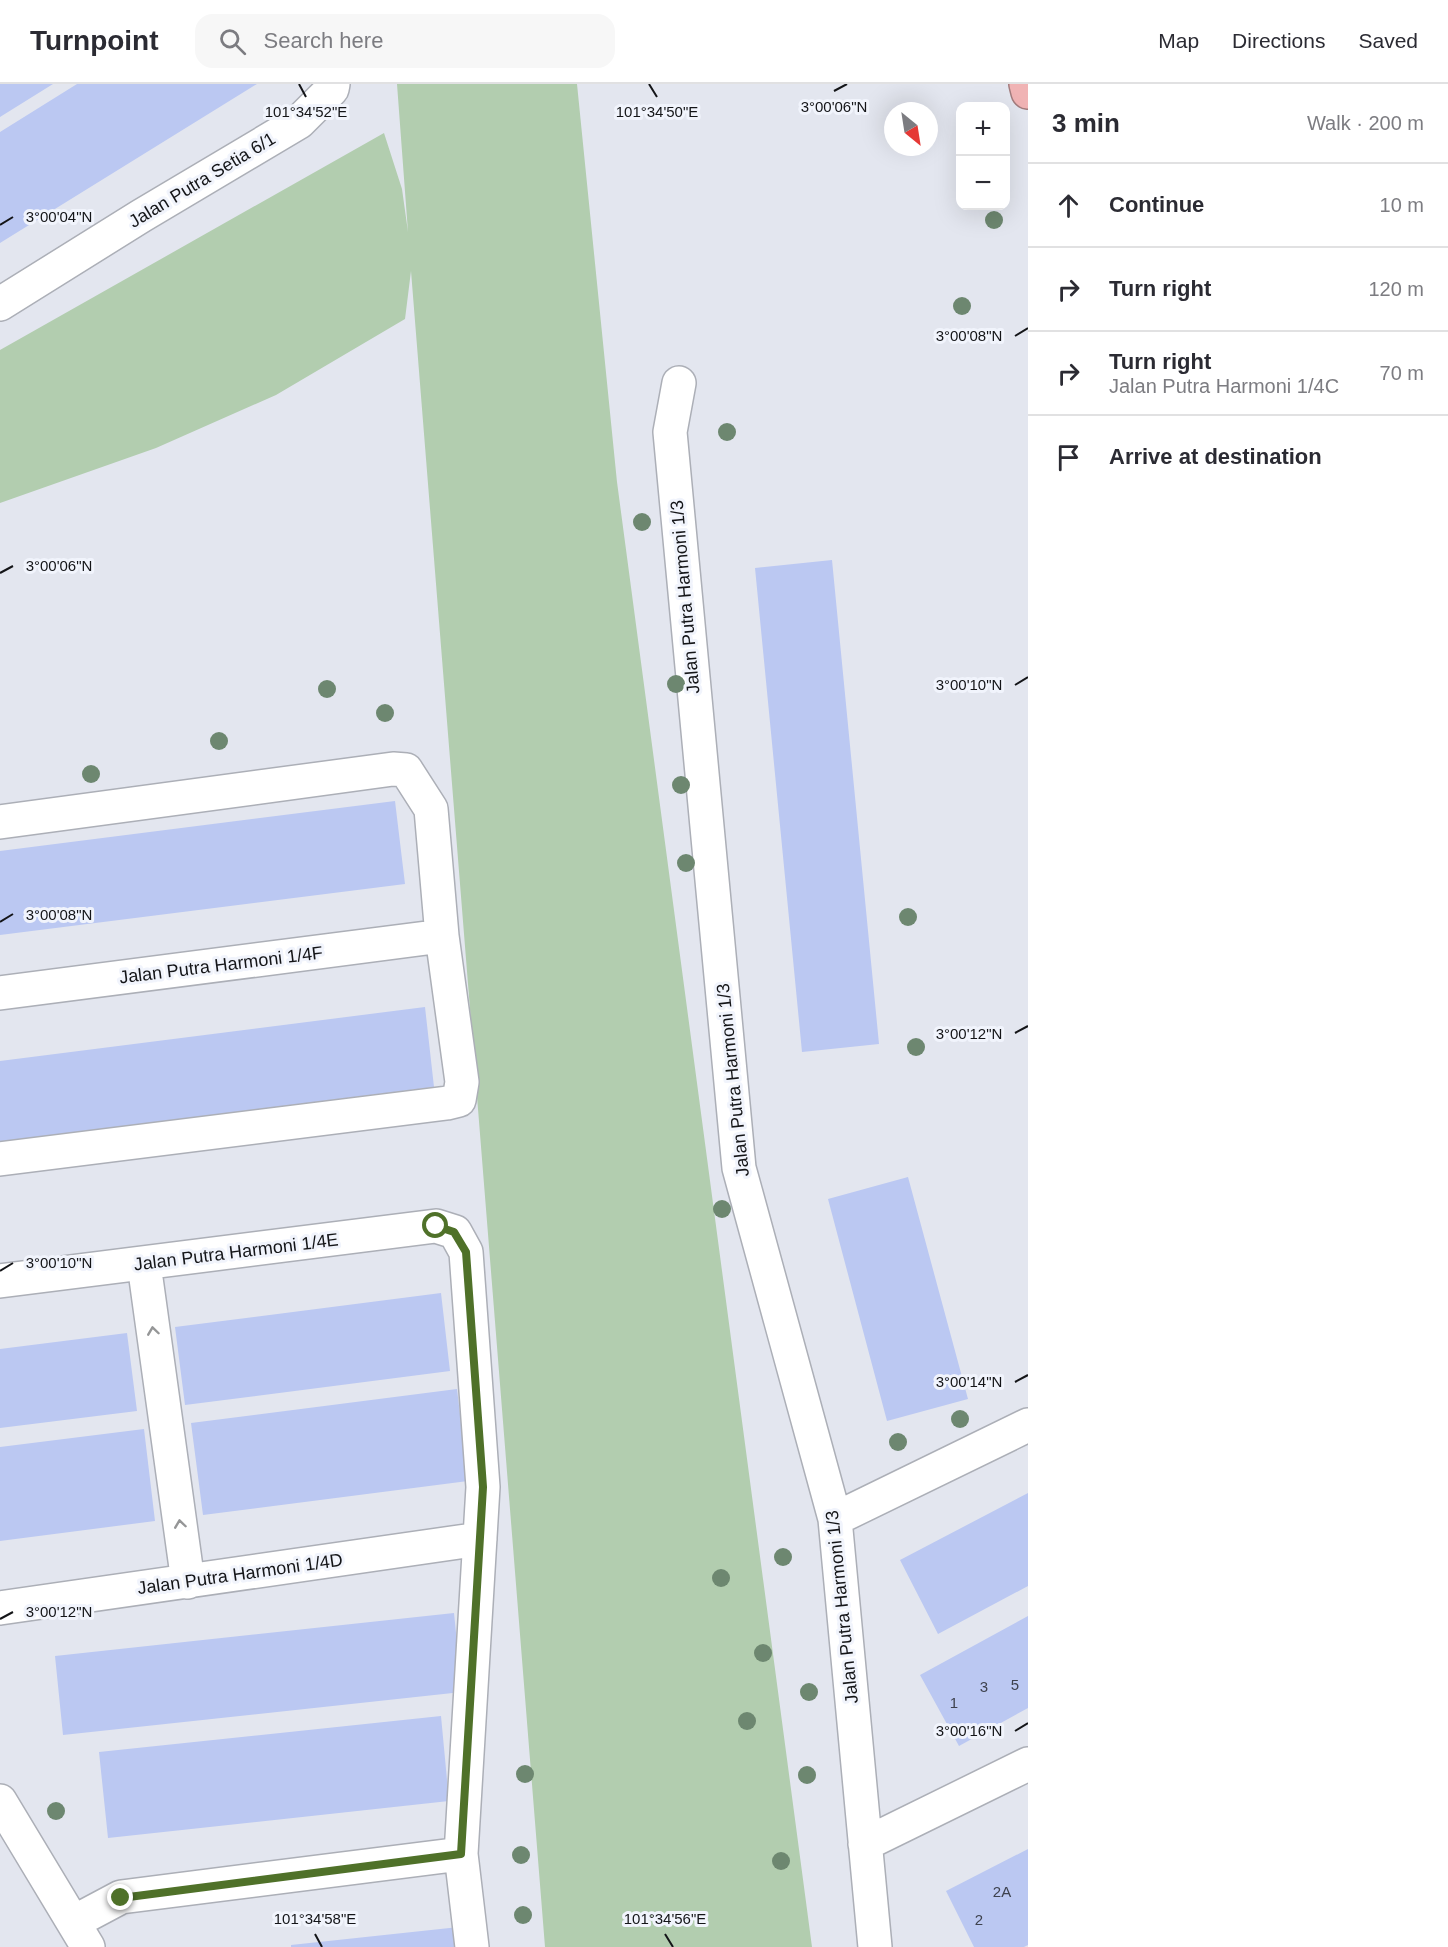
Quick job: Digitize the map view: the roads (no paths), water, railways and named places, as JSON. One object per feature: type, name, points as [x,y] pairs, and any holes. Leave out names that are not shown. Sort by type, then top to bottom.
[{"type":"highway","points":[[1026,84],[1028,92]]},
{"type":"street","name":"Jalan Putra Setia 6/1","points":[[0,304],[141,216],[299,122],[332,88],[333,84]]},
{"type":"street","name":"Jalan Putra Harmoni 1/3","points":[[679,383],[670,432],[739,1168],[835,1519],[875,1947]]},
{"type":"street","points":[[0,822],[393,769],[406,770],[431,809],[442,936],[462,1082],[459,1100],[447,1103],[0,1159]]},
{"type":"street","name":"Jalan Putra Harmoni 1/4F","points":[[0,993],[442,936]]},
{"type":"street","name":"Jalan Putra Harmoni 1/4E","points":[[0,1281],[436,1226],[454,1232],[466,1252],[483,1487],[480,1539]]},
{"type":"street","points":[[144,1264],[188,1582]]},
{"type":"street","points":[[835,1519],[1028,1425]]},
{"type":"street","points":[[472,1947],[461,1854],[480,1539]]},
{"type":"street","name":"Jalan Putra Harmoni 1/4D","points":[[0,1608],[480,1539]]},
{"type":"street","points":[[865,1844],[1028,1764]]},
{"type":"street","points":[[0,1801],[81,1934],[121,1898],[461,1854]]}]
